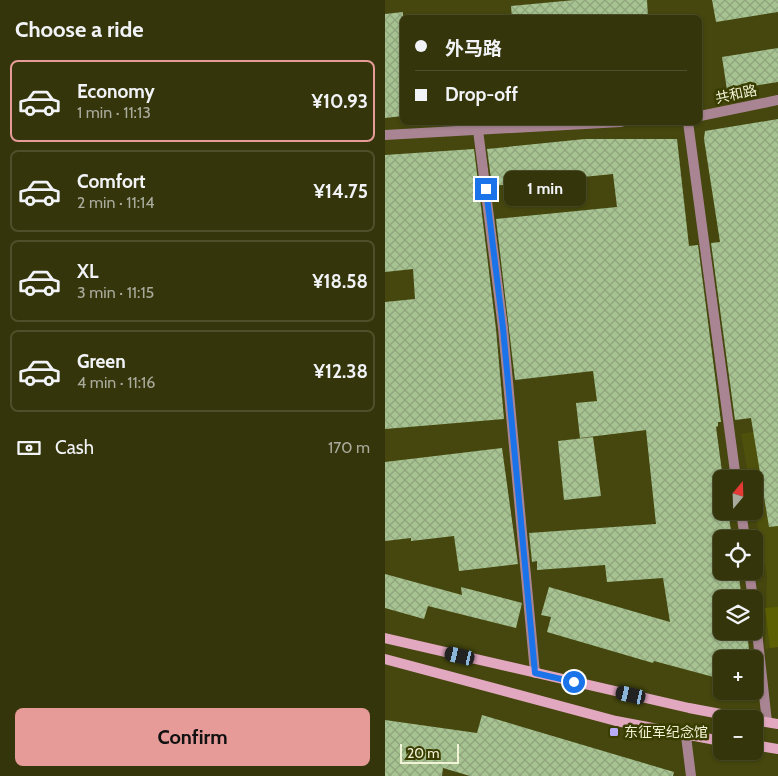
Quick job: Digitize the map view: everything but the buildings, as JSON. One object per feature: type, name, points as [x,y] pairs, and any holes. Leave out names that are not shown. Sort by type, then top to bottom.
[{"type":"street","name":"共和路","points":[[702,116],[778,100]]},
{"type":"street","points":[[385,135],[567,125]]},
{"type":"street","points":[[688,125],[736,470]]},
{"type":"street","points":[[478,130],[503,328],[535,673]]},
{"type":"street","points":[[385,638],[713,713]]},
{"type":"street","points":[[760,640],[773,723]]},
{"type":"street","points":[[385,659],[616,721],[713,740]]},
{"type":"street","points":[[686,736],[691,776]]},
{"type":"street","points":[[763,747],[778,749]]},
{"type":"shaded area","points":[[778,427],[778,647],[765,649],[767,576],[763,554],[763,530],[758,530],[757,520],[763,520],[763,470],[747,470],[741,434]]},
{"type":"shaded area","points":[[778,607],[778,647],[770,648],[765,608]]},
{"type":"place","name":"东征军纪念馆","points":[[614,732]]},
{"type":"route","points":[[486,189],[503,328],[535,673],[574,682]]}]
